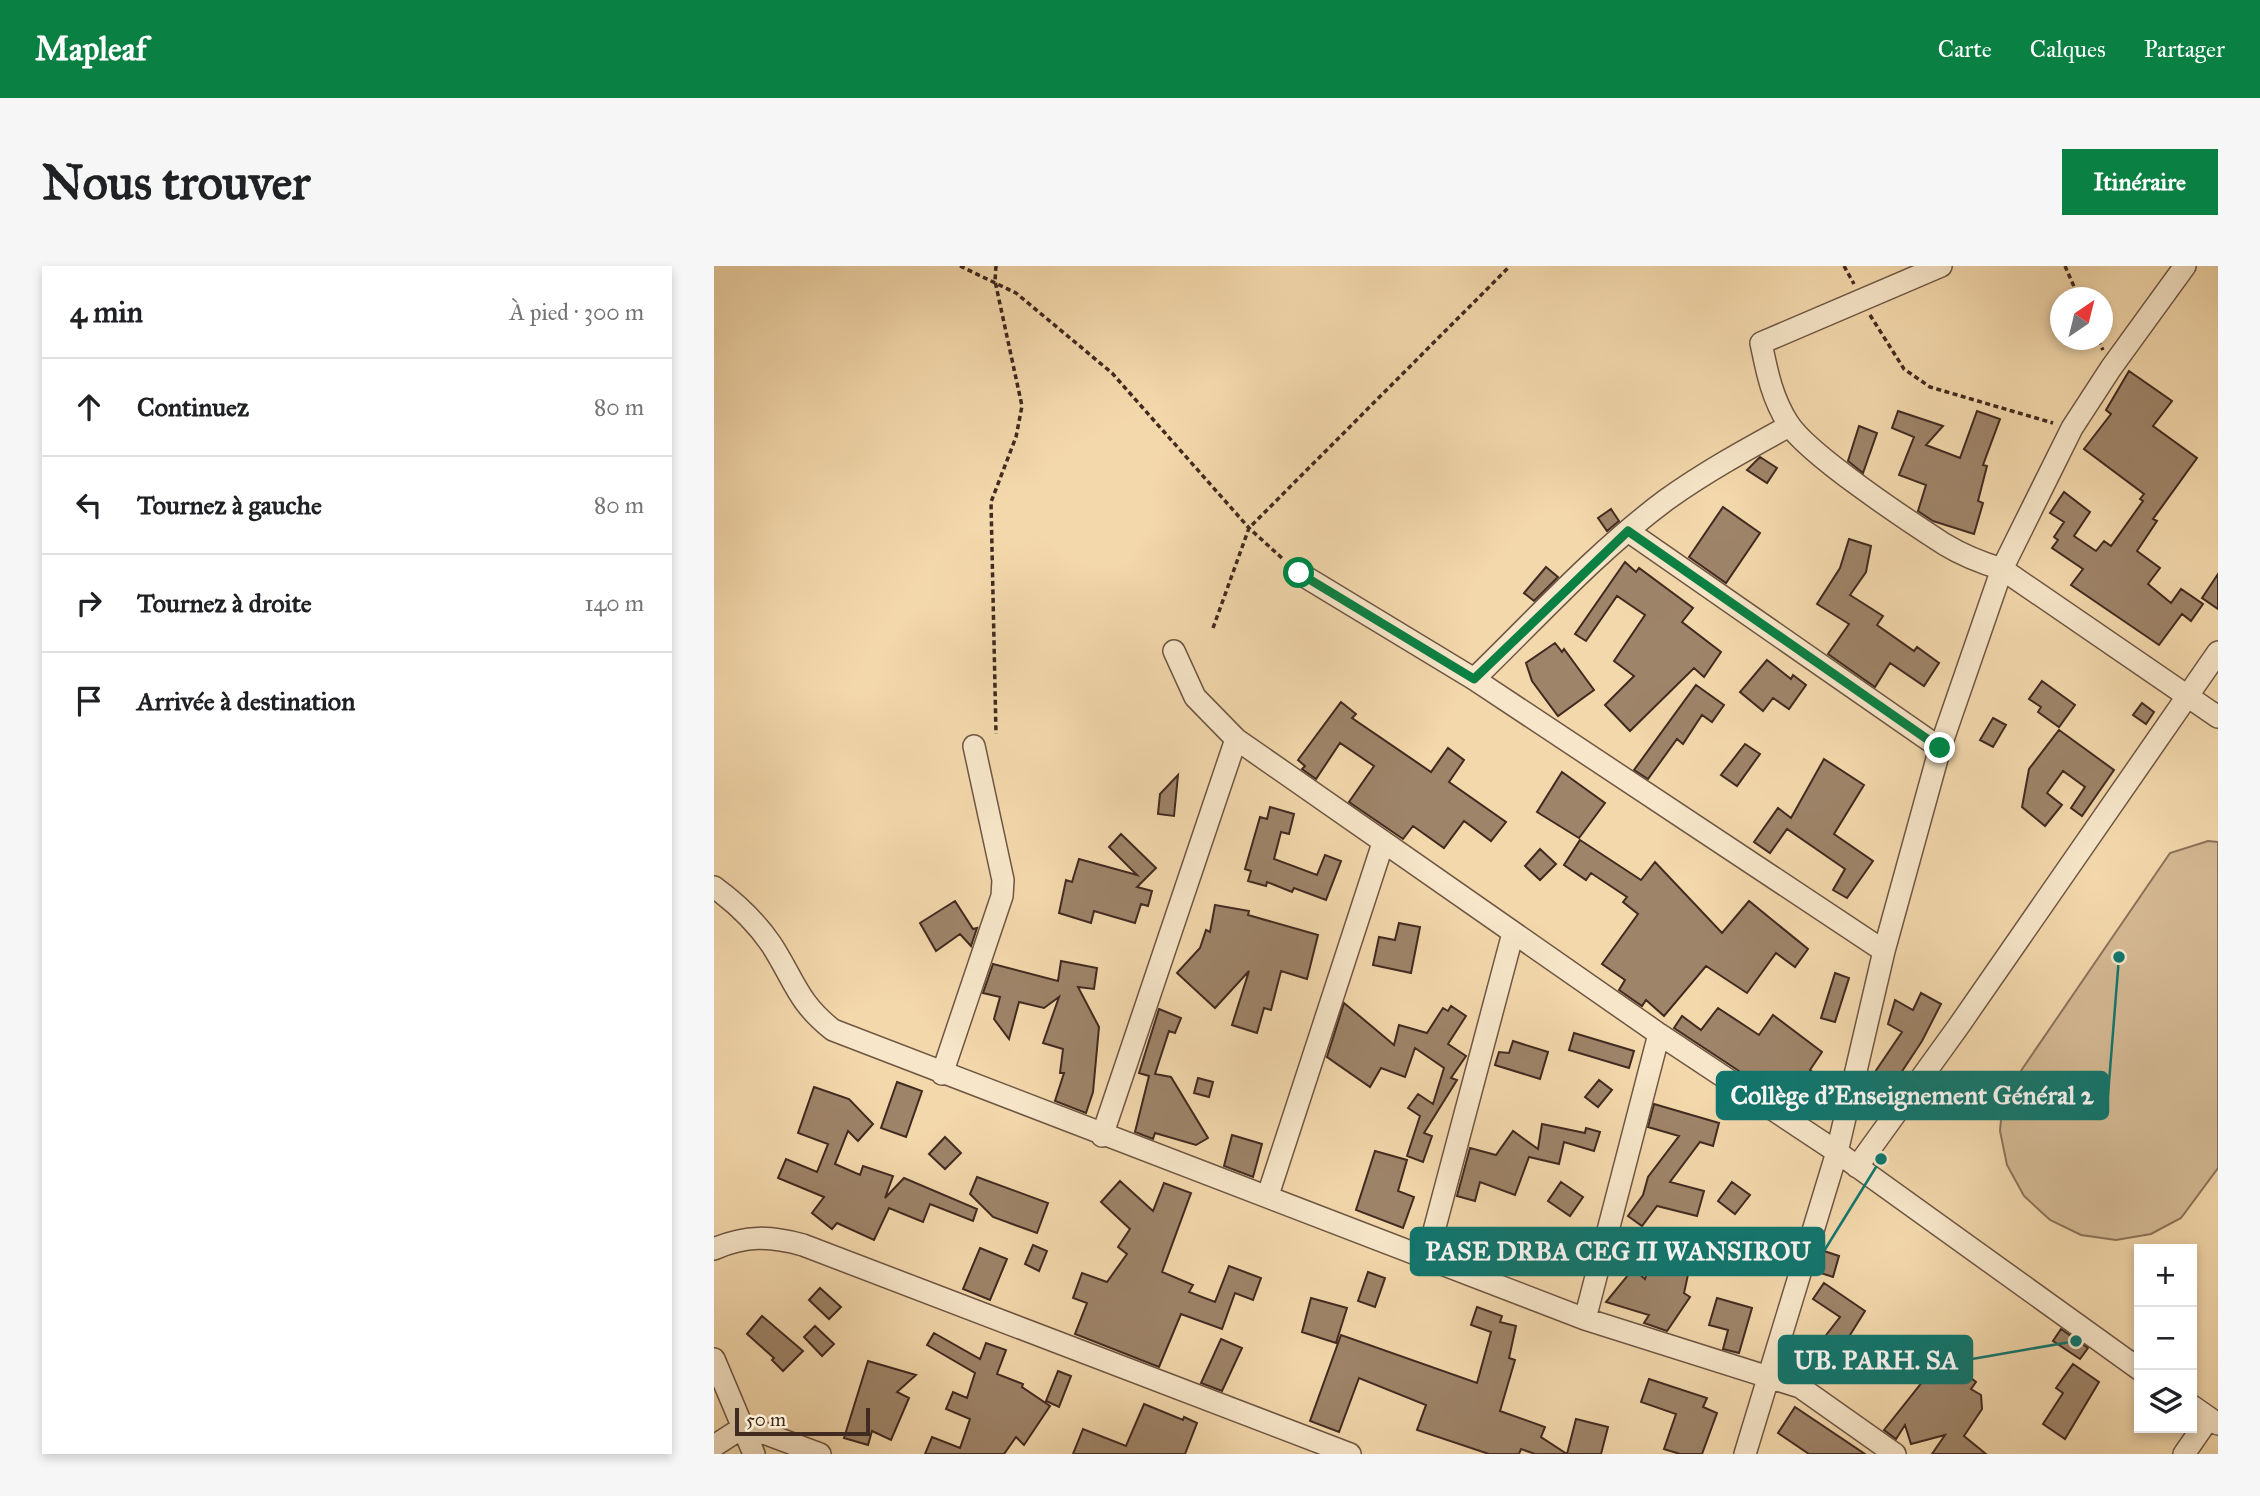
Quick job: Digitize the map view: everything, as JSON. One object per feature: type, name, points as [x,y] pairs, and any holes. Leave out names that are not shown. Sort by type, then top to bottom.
[{"type":"street","points":[[1941,266],[1761,343],[1771,392],[1789,426],[1822,457],[1944,544],[1983,564],[2002,569],[2218,717]]},
{"type":"street","points":[[1745,1454],[1837,1152],[1884,951],[1940,748],[2002,569],[2072,428],[2110,368],[2185,266]]},
{"type":"street","points":[[1474,679],[1628,531],[1699,477],[1789,426]]},
{"type":"street","points":[[1628,531],[1940,748]]},
{"type":"street","points":[[1299,573],[1474,679],[1884,951]]},
{"type":"street","points":[[1174,651],[1195,696],[1236,739],[1659,1034],[1837,1152],[2134,1364]]},
{"type":"street","points":[[1857,1167],[2218,652]]},
{"type":"street","points":[[1102,1136],[1236,739]]},
{"type":"street","points":[[942,1074],[1002,896],[1003,880],[974,746]]},
{"type":"street","points":[[1268,1195],[1383,843]]},
{"type":"street","points":[[714,887],[754,921],[772,945],[801,1000],[813,1014],[834,1030],[1102,1136],[1268,1195],[1585,1319],[1800,1387],[1895,1454]]},
{"type":"street","points":[[1427,1257],[1513,933]]},
{"type":"street","points":[[1585,1319],[1659,1034]]},
{"type":"street","points":[[714,1249],[745,1238],[771,1236],[803,1245],[1339,1452]]},
{"type":"street","points":[[714,1359],[745,1426],[754,1454]]},
{"type":"street","points":[[2184,1454],[2206,1416]]},
{"type":"street","points":[[714,1446],[745,1426]]},
{"type":"street","points":[[745,1426],[820,1454]]},
{"type":"path","points":[[960,266],[1016,293],[1112,373],[1249,528],[1299,573]]},
{"type":"path","points":[[996,266],[995,281],[1022,406],[1016,437],[991,502],[996,734]]},
{"type":"path","points":[[1213,628],[1249,528],[1510,266]]},
{"type":"path","points":[[1844,266],[1904,369],[1930,387],[2072,428]]},
{"type":"path","points":[[2065,266],[2074,287]]},
{"type":"shaded area","points":[[2208,841],[2218,842],[2218,1168],[2181,1218],[2151,1234],[2116,1240],[2081,1235],[2050,1220],[2024,1196],[2007,1165],[2000,1131],[2003,1097],[2170,853]]},
{"type":"building","points":[[2129,371],[2172,401],[2153,426],[2197,458],[2153,519],[2157,521],[2137,551],[2160,568],[2148,584],[2171,603],[2181,589],[2203,604],[2191,621],[2182,614],[2159,645],[2071,585],[2083,569],[2052,548],[2058,540],[2054,537],[2064,522],[2050,513],[2064,492],[2090,512],[2074,536],[2096,551],[2104,541],[2111,546],[2143,501],[2140,499],[2144,494],[2084,449],[2111,414],[2106,410]]},
{"type":"building","points":[[1898,411],[1943,426],[1926,445],[1960,458],[1977,411],[2000,419],[1983,465],[1987,466],[1978,501],[1983,503],[1974,534],[1933,521],[1918,511],[1926,485],[1899,475],[1914,437],[1892,428]]},
{"type":"building","points":[[1859,426],[1877,433],[1863,473],[1848,461]]},
{"type":"building","points":[[1760,457],[1777,468],[1767,483],[1747,470]]},
{"type":"building","points":[[1723,507],[1760,533],[1726,583],[1689,557]]},
{"type":"building","points":[[1611,509],[1619,521],[1607,531],[1598,518]]},
{"type":"building","points":[[1849,539],[1871,546],[1866,572],[1850,595],[1883,616],[1877,625],[1914,651],[1917,647],[1939,663],[1924,686],[1890,663],[1875,687],[1828,654],[1849,624],[1817,604],[1840,568]]},
{"type":"building","points":[[1625,562],[1636,572],[1639,568],[1693,608],[1682,622],[1721,652],[1704,677],[1694,668],[1630,731],[1605,705],[1634,676],[1614,661],[1645,615],[1617,596],[1586,641],[1575,634]]},
{"type":"building","points":[[1546,567],[1558,577],[1534,601],[1524,593]]},
{"type":"building","points":[[2218,574],[2218,609],[2202,598]]},
{"type":"building","points":[[1555,643],[1562,652],[1564,649],[1594,690],[1558,716],[1532,681],[1526,663]]},
{"type":"building","points":[[1767,660],[1791,679],[1793,675],[1806,685],[1789,709],[1773,698],[1763,711],[1740,692]]},
{"type":"building","points":[[2042,681],[2075,705],[2059,727],[2038,712],[2041,707],[2029,699]]},
{"type":"building","points":[[1696,685],[1724,705],[1712,722],[1702,715],[1683,744],[1677,739],[1648,779],[1634,770]]},
{"type":"building","points":[[1341,702],[1356,714],[1352,718],[1431,772],[1448,748],[1464,760],[1449,782],[1506,822],[1491,841],[1464,821],[1444,848],[1413,826],[1403,839],[1349,802],[1374,766],[1340,743],[1316,779],[1302,769],[1305,766],[1298,760]]},
{"type":"building","points":[[2142,703],[2154,712],[2146,724],[2133,715]]},
{"type":"building","points":[[1993,718],[2006,725],[1993,747],[1980,740]]},
{"type":"building","points":[[2059,730],[2114,770],[2082,816],[2071,808],[2085,787],[2063,771],[2047,793],[2062,805],[2045,826],[2022,807],[2029,769]]},
{"type":"building","points":[[1745,744],[1760,754],[1737,786],[1721,775]]},
{"type":"building","points":[[1824,759],[1864,785],[1834,834],[1873,861],[1847,898],[1833,890],[1845,869],[1787,829],[1770,853],[1754,842],[1778,808],[1791,818]]},
{"type":"building","points":[[1562,772],[1605,803],[1579,838],[1537,812]]},
{"type":"building","points":[[1178,775],[1174,816],[1158,814],[1160,794]]},
{"type":"building","points":[[1270,807],[1294,814],[1289,834],[1281,832],[1274,859],[1317,875],[1325,855],[1341,861],[1326,900],[1294,888],[1292,892],[1267,882],[1266,886],[1248,881],[1251,871],[1245,869],[1260,817],[1267,819]]},
{"type":"building","points":[[1121,834],[1156,868],[1137,887],[1152,891],[1148,906],[1141,904],[1135,923],[1094,911],[1091,923],[1059,913],[1066,880],[1072,882],[1079,859],[1137,875],[1109,847]]},
{"type":"building","points":[[1580,840],[1641,880],[1655,862],[1722,933],[1749,901],[1808,949],[1795,967],[1776,953],[1747,993],[1706,966],[1664,1016],[1646,1000],[1642,1006],[1619,990],[1625,980],[1602,964],[1638,914],[1623,902],[1627,897],[1591,873],[1586,880],[1564,865]]},
{"type":"building","points":[[1540,849],[1556,864],[1540,880],[1525,866]]},
{"type":"building","points":[[955,901],[973,929],[977,928],[971,946],[960,934],[936,951],[920,923]]},
{"type":"building","points":[[1215,905],[1249,911],[1248,915],[1318,935],[1307,979],[1281,971],[1271,1010],[1264,1008],[1257,1033],[1232,1025],[1249,971],[1215,1008],[1177,973],[1200,948],[1206,930],[1210,932]]},
{"type":"building","points":[[1399,923],[1420,927],[1411,973],[1373,965],[1379,937],[1395,940]]},
{"type":"building","points":[[1061,961],[1097,968],[1094,989],[1078,987],[1099,1027],[1093,1092],[1086,1113],[1055,1101],[1064,1073],[1060,1073],[1063,1049],[1043,1043],[1059,997],[1044,1008],[1019,1002],[1009,1039],[994,1019],[1000,997],[983,993],[993,964],[1058,981]]},
{"type":"building","points":[[1835,973],[1849,978],[1835,1022],[1821,1018]]},
{"type":"building","points":[[1921,993],[1941,1004],[1922,1041],[1893,1085],[1875,1072],[1902,1032],[1888,1024],[1895,1000],[1913,1010]]},
{"type":"building","points":[[1344,1003],[1394,1045],[1399,1025],[1427,1033],[1443,1008],[1448,1011],[1451,1006],[1466,1016],[1448,1044],[1466,1056],[1451,1078],[1457,1080],[1424,1133],[1432,1136],[1423,1162],[1407,1156],[1420,1116],[1408,1108],[1418,1094],[1433,1104],[1444,1068],[1415,1048],[1405,1077],[1381,1068],[1370,1087],[1327,1057]]},
{"type":"building","points":[[1718,1008],[1759,1035],[1773,1015],[1822,1052],[1810,1070],[1822,1079],[1808,1100],[1812,1103],[1804,1114],[1674,1028],[1682,1016],[1701,1030]]},
{"type":"building","points":[[1159,1009],[1181,1018],[1175,1033],[1169,1031],[1155,1074],[1171,1077],[1208,1138],[1196,1145],[1155,1133],[1153,1139],[1135,1132],[1149,1076],[1139,1073]]},
{"type":"building","points":[[1574,1033],[1634,1051],[1629,1068],[1569,1050]]},
{"type":"building","points":[[1513,1041],[1548,1052],[1540,1079],[1495,1065],[1499,1052],[1509,1053]]},
{"type":"building","points":[[1198,1078],[1213,1082],[1209,1097],[1194,1093]]},
{"type":"building","points":[[1599,1080],[1612,1090],[1598,1107],[1585,1097]]},
{"type":"building","points":[[897,1082],[922,1091],[906,1137],[881,1128]]},
{"type":"building","points":[[814,1087],[849,1099],[873,1124],[858,1141],[848,1131],[835,1164],[860,1175],[863,1166],[893,1176],[885,1198],[904,1178],[977,1209],[973,1221],[930,1204],[923,1222],[889,1208],[874,1240],[837,1223],[832,1229],[812,1213],[824,1197],[778,1178],[786,1159],[817,1172],[828,1144],[798,1133]]},
{"type":"building","points":[[1654,1104],[1719,1123],[1713,1146],[1700,1142],[1670,1182],[1704,1191],[1697,1216],[1657,1206],[1642,1226],[1628,1216],[1643,1195],[1648,1177],[1679,1136],[1648,1127]]},
{"type":"building","points":[[1542,1124],[1585,1133],[1586,1128],[1600,1132],[1594,1151],[1564,1142],[1559,1164],[1529,1157],[1515,1195],[1480,1182],[1475,1201],[1457,1196],[1470,1148],[1496,1155],[1513,1131],[1538,1149]]},
{"type":"building","points":[[1232,1135],[1262,1144],[1253,1177],[1224,1166]]},
{"type":"building","points":[[945,1137],[961,1153],[945,1169],[929,1154]]},
{"type":"building","points":[[1375,1151],[1407,1160],[1398,1191],[1414,1197],[1403,1228],[1356,1210]]},
{"type":"building","points":[[977,1177],[1048,1203],[1037,1233],[993,1217],[970,1194]]},
{"type":"building","points":[[1120,1181],[1153,1211],[1164,1183],[1191,1193],[1162,1272],[1193,1285],[1189,1292],[1215,1302],[1229,1266],[1261,1278],[1253,1300],[1235,1293],[1222,1329],[1181,1314],[1159,1367],[1075,1334],[1087,1303],[1073,1298],[1082,1273],[1107,1282],[1127,1254],[1118,1247],[1130,1229],[1101,1202]]},
{"type":"building","points":[[1561,1182],[1583,1197],[1570,1216],[1548,1201]]},
{"type":"building","points":[[1732,1182],[1750,1195],[1735,1214],[1718,1201]]},
{"type":"building","points":[[1656,1242],[1693,1252],[1684,1293],[1690,1297],[1667,1331],[1644,1323],[1649,1315],[1606,1302],[1633,1269],[1645,1279]]},
{"type":"building","points":[[1033,1245],[1047,1251],[1039,1271],[1025,1264]]},
{"type":"building","points":[[980,1248],[1007,1259],[990,1300],[963,1289]]},
{"type":"building","points":[[1824,1251],[1839,1256],[1833,1277],[1818,1272]]},
{"type":"building","points":[[1368,1272],[1385,1278],[1375,1307],[1358,1301]]},
{"type":"building","points":[[1824,1283],[1865,1311],[1850,1335],[1852,1336],[1819,1378],[1803,1365],[1840,1317],[1813,1299]]},
{"type":"building","points":[[820,1288],[841,1307],[829,1319],[809,1300]]},
{"type":"building","points":[[1311,1298],[1347,1308],[1336,1343],[1302,1332]]},
{"type":"building","points":[[1717,1298],[1752,1308],[1739,1353],[1723,1349],[1728,1330],[1709,1325]]},
{"type":"building","points":[[1477,1307],[1502,1316],[1500,1322],[1516,1326],[1509,1358],[1515,1360],[1500,1411],[1545,1427],[1541,1437],[1567,1454],[1535,1454],[1521,1449],[1519,1454],[1489,1454],[1417,1430],[1426,1405],[1359,1378],[1339,1432],[1310,1421],[1341,1335],[1477,1383],[1491,1332],[1471,1325]]},
{"type":"building","points":[[762,1316],[803,1351],[783,1371],[772,1360],[774,1358],[747,1334]]},
{"type":"building","points":[[815,1326],[834,1344],[822,1356],[804,1337]]},
{"type":"building","points":[[2061,1329],[2088,1348],[2080,1359],[2053,1341]]},
{"type":"building","points":[[934,1333],[980,1359],[986,1343],[1006,1350],[997,1374],[1023,1384],[1022,1387],[1050,1406],[1024,1445],[1016,1437],[1004,1454],[925,1454],[932,1437],[960,1448],[970,1419],[946,1409],[953,1392],[967,1398],[975,1373],[927,1345]]},
{"type":"building","points":[[1221,1339],[1242,1348],[1222,1391],[1201,1383]]},
{"type":"building","points":[[1943,1356],[1976,1382],[1971,1389],[1981,1395],[1982,1409],[1964,1436],[1986,1454],[1932,1454],[1945,1435],[1911,1444],[1905,1425],[1896,1439],[1884,1430]]},
{"type":"building","points":[[868,1361],[916,1375],[897,1392],[909,1398],[891,1440],[872,1431],[868,1445],[844,1438]]},
{"type":"building","points":[[2073,1364],[2099,1382],[2065,1439],[2043,1424],[2063,1393],[2056,1388]]},
{"type":"building","points":[[1058,1371],[1071,1376],[1059,1407],[1046,1401]]},
{"type":"building","points":[[1649,1379],[1707,1398],[1703,1407],[1717,1413],[1702,1454],[1680,1454],[1664,1449],[1676,1414],[1641,1402]]},
{"type":"building","points":[[1144,1404],[1197,1423],[1185,1454],[1073,1454],[1083,1429],[1126,1446]]},
{"type":"building","points":[[1795,1407],[1865,1454],[1809,1454],[1778,1433]]},
{"type":"building","points":[[1576,1419],[1608,1427],[1601,1454],[1567,1454]]},
{"type":"place","name":"Collège d'Enseignement Général 2","points":[[2119,957]]},
{"type":"place","name":"PASE DRBA CEG II WANSIROU","points":[[1881,1159]]},
{"type":"place","name":"UB. PARH. SA","points":[[2076,1341]]},
{"type":"route","points":[[1299,573],[1474,679],[1628,531],[1940,748]]}]
